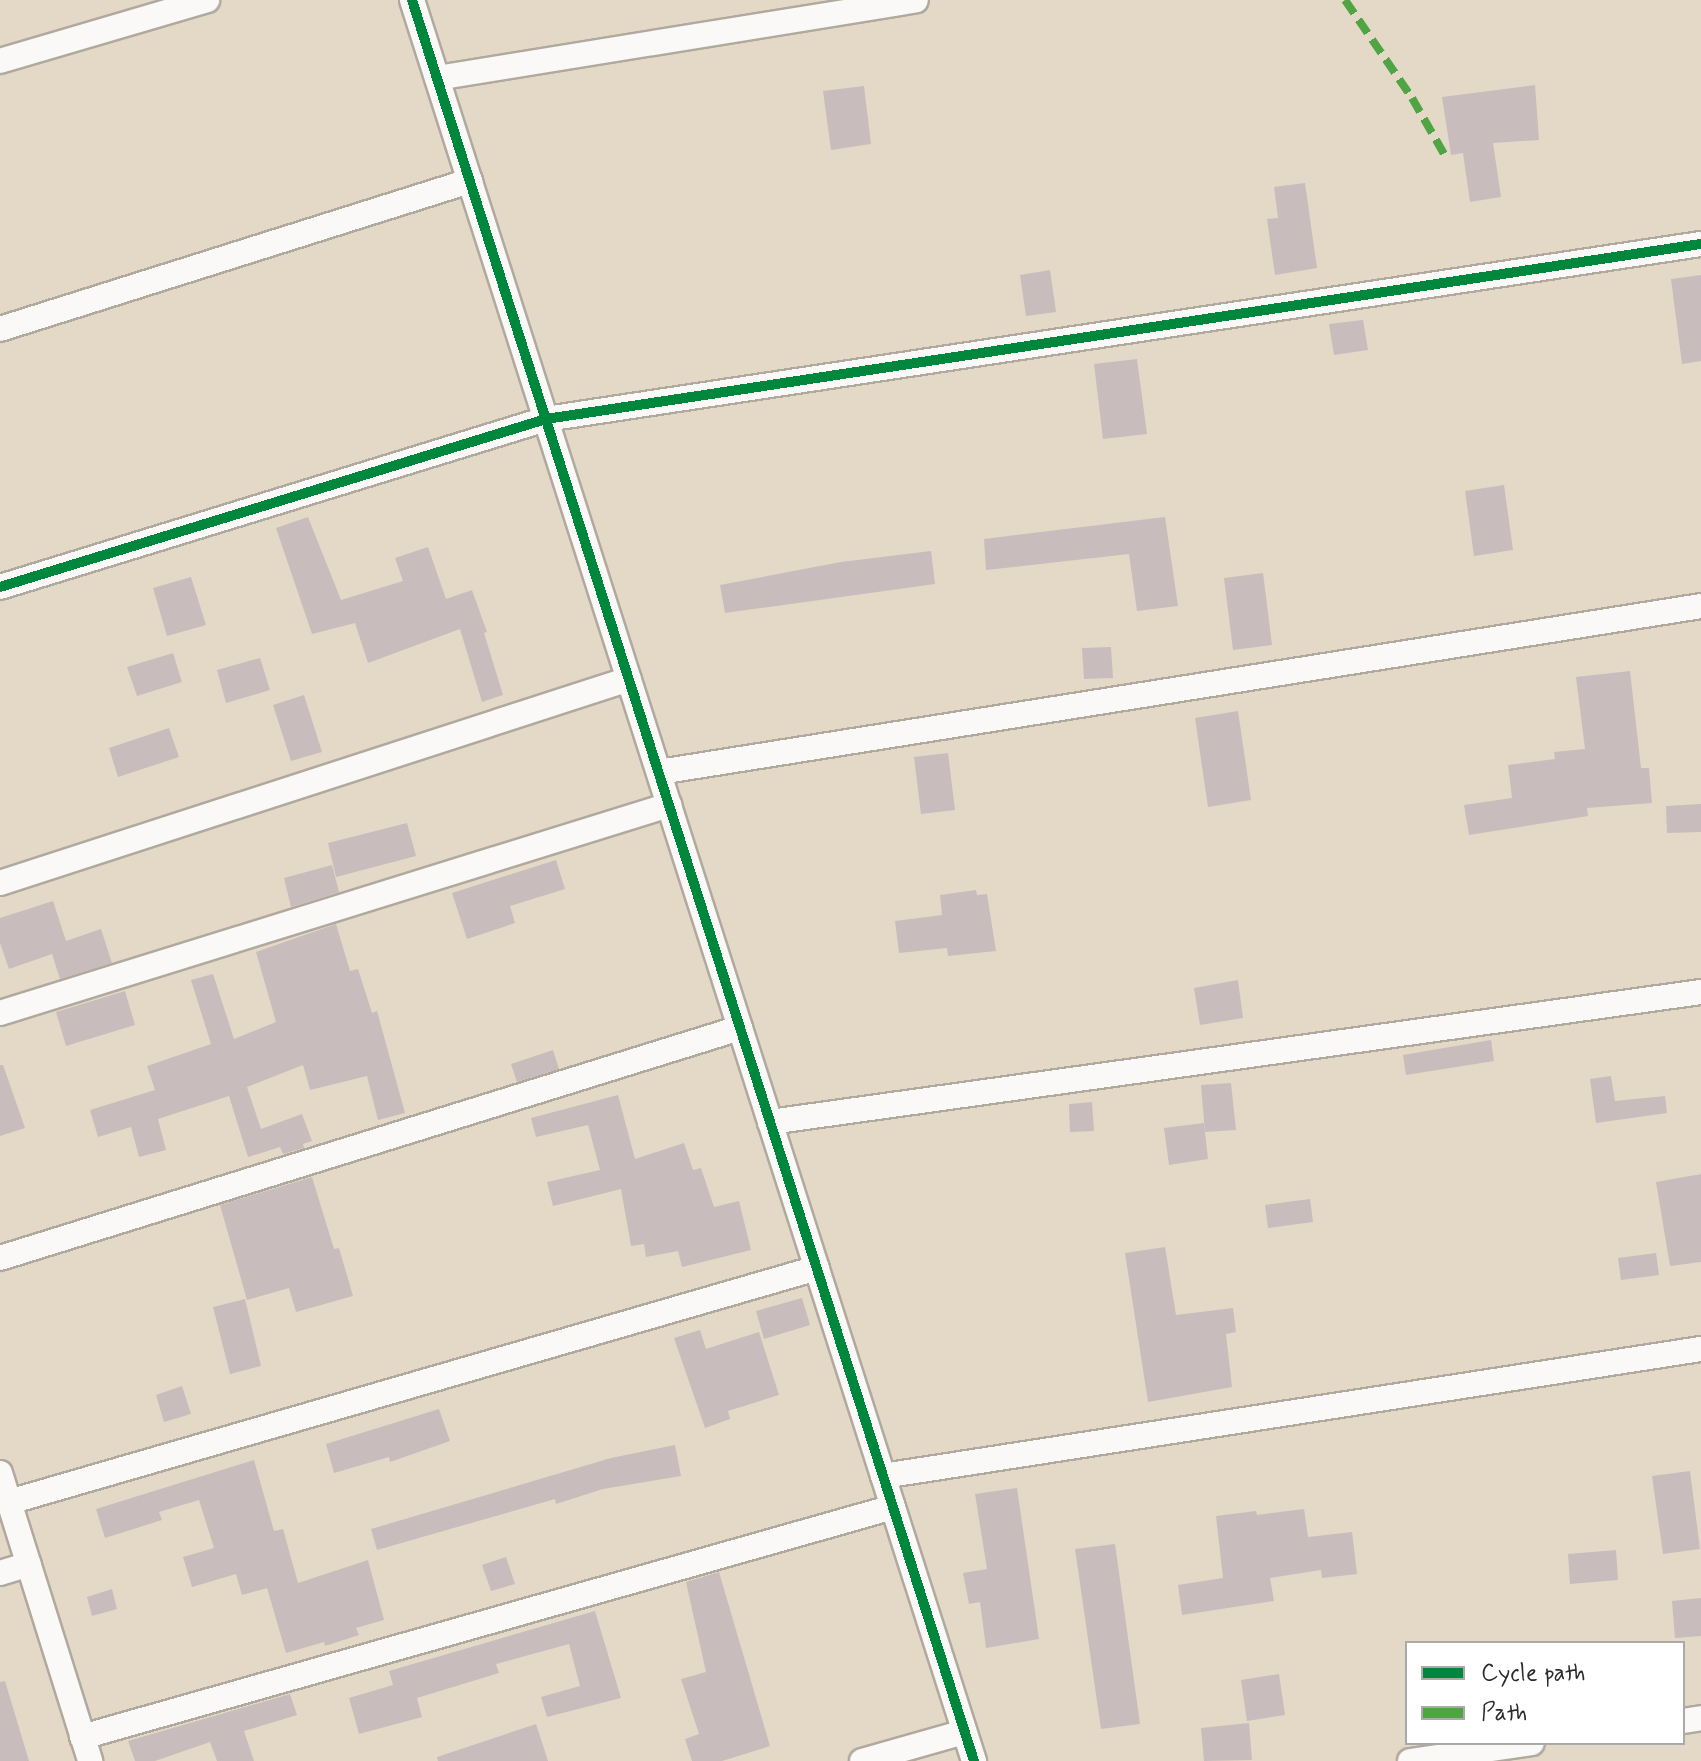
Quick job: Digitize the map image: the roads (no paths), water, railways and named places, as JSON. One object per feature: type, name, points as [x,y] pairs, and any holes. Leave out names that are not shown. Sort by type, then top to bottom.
[{"type":"street","points":[[0,61],[207,0]]},
{"type":"street","points":[[412,0],[974,1761]]},
{"type":"street","points":[[437,78],[916,0]]},
{"type":"street","points":[[0,329],[470,181]]},
{"type":"street","points":[[0,587],[546,419],[1701,244]]},
{"type":"street","points":[[659,772],[1701,606]]},
{"type":"street","points":[[0,883],[629,679]]},
{"type":"street","points":[[0,1013],[669,805]]},
{"type":"street","points":[[770,1122],[1701,992]]},
{"type":"street","points":[[0,1258],[740,1028]]},
{"type":"street","points":[[9,1502],[817,1268]]},
{"type":"street","points":[[883,1476],[1701,1349]]},
{"type":"street","points":[[0,1473],[90,1761]]},
{"type":"street","points":[[82,1737],[893,1507]]},
{"type":"street","points":[[0,1573],[29,1564]]},
{"type":"street","points":[[862,1761],[964,1732]]},
{"type":"street","points":[[1410,1761],[1518,1745]]}]
